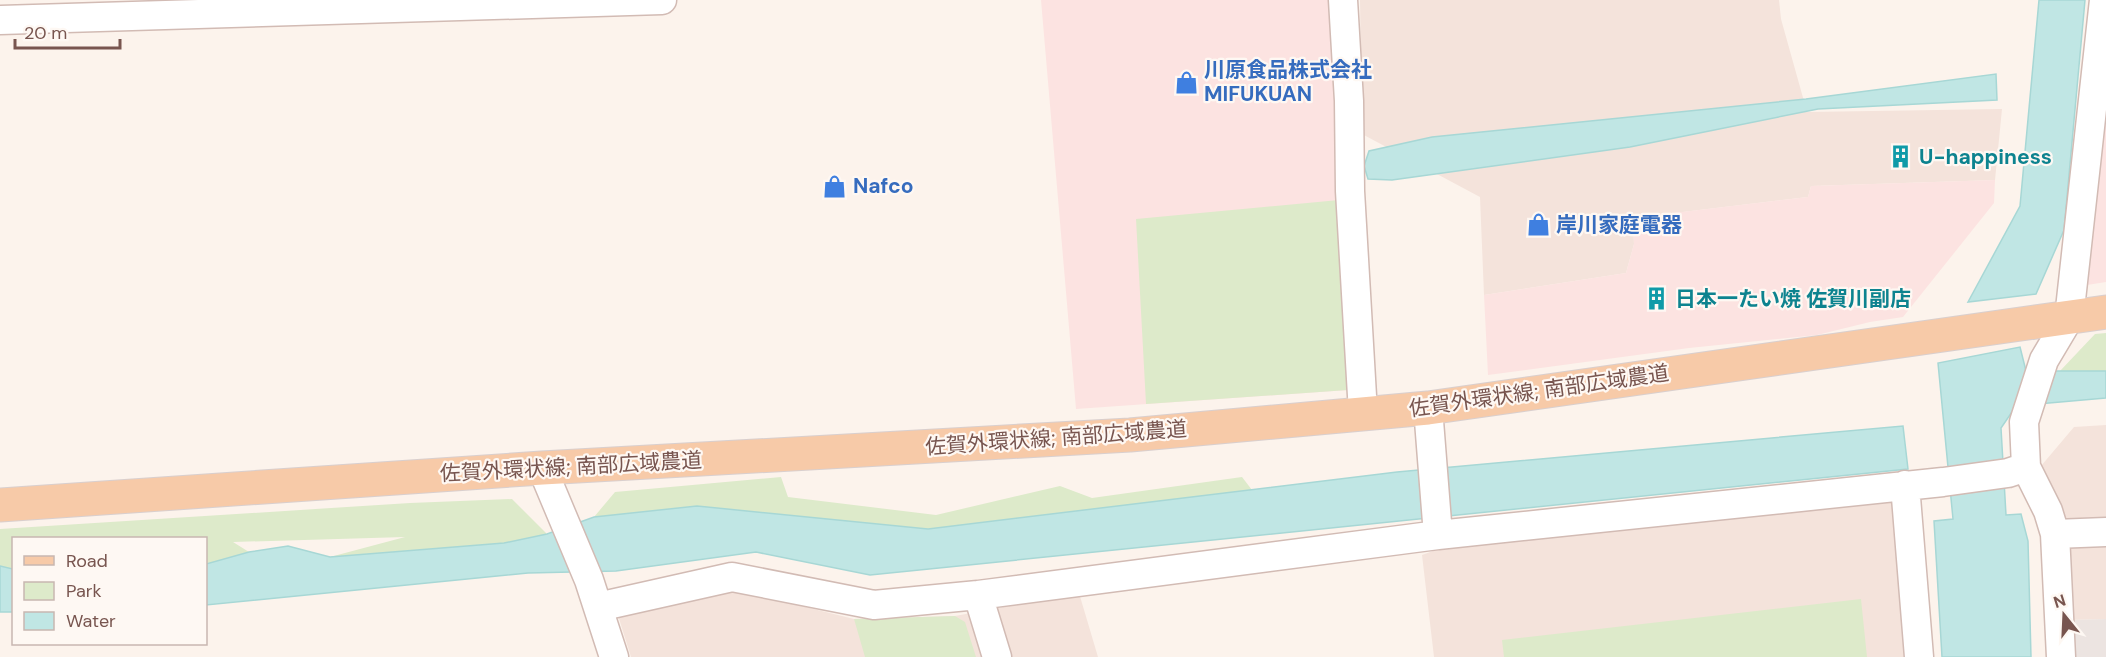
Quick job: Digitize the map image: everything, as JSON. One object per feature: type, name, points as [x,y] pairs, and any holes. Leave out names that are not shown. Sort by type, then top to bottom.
[{"type":"main road","name":"佐賀外環状線; 南部広域農道","points":[[0,505],[542,468],[1130,435],[1428,408],[2106,312]]},
{"type":"street","points":[[0,20],[662,0]]},
{"type":"street","points":[[1343,0],[1349,101],[1350,191],[1363,413]]},
{"type":"street","points":[[2061,657],[2055,534],[2048,511],[2017,470],[2024,422],[2044,360],[2069,318],[2104,0]]},
{"type":"street","points":[[1428,408],[1438,535]]},
{"type":"street","points":[[542,468],[589,580],[614,657]]},
{"type":"street","points":[[598,607],[732,577],[874,605],[978,595],[1438,535],[1943,482],[2017,470]]},
{"type":"street","points":[[1905,485],[1919,657]]},
{"type":"street","points":[[2055,534],[2106,532]]},
{"type":"street","points":[[978,595],[997,657]]},
{"type":"shaded area","points":[[1041,0],[1330,0],[1348,390],[1076,409]]},
{"type":"shaded area","points":[[1360,0],[1779,0],[1781,19],[1807,112],[2002,109],[1995,180],[1811,186],[1808,197],[1633,218],[1634,244],[1626,273],[1484,295],[1480,197],[1362,134]]},
{"type":"shaded area","points":[[2106,112],[2106,282],[2087,285]]},
{"type":"shaded area","points":[[1995,180],[1994,203],[1903,317],[1870,322],[1817,335],[1689,348],[1488,375],[1484,295],[1626,273],[1634,244],[1632,218],[1808,197],[1811,186]]},
{"type":"shaded area","points":[[2106,425],[2106,619],[2067,620],[2041,466],[2074,427]]},
{"type":"shaded area","points":[[1916,492],[1930,657],[1434,657],[1422,555],[1475,536]]},
{"type":"shaded area","points":[[737,590],[854,619],[955,616],[1079,593],[1098,657],[631,657],[617,612]]},
{"type":"shaded area","points":[[2106,619],[2106,657],[2070,657],[2067,620]]},
{"type":"green space","points":[[1339,200],[1348,390],[1146,404],[1136,219]]},
{"type":"green space","points":[[2106,333],[2106,371],[2060,371],[2095,334]]},
{"type":"green space","points":[[781,477],[788,497],[936,515],[1060,486],[1092,498],[1242,477],[1252,490],[928,529],[697,506],[594,517],[615,492]]},
{"type":"green space","points":[[512,499],[547,534],[504,543],[330,557],[405,537],[233,542],[249,552],[207,564],[207,537],[12,537],[12,569],[0,566],[0,529],[410,503]]},
{"type":"green space","points":[[1861,599],[1867,657],[1504,657],[1502,640]]},
{"type":"green space","points":[[955,616],[965,622],[976,657],[865,657],[854,619]]},
{"type":"water","points":[[2039,0],[2085,0],[2064,230],[2036,294],[1968,302],[2020,206]]},
{"type":"water","points":[[1996,74],[1997,100],[1818,109],[1630,147],[1392,180],[1368,179],[1364,166],[1369,151],[1432,137],[1806,99]]},
{"type":"water","points":[[2020,347],[2026,371],[2106,371],[2106,398],[2016,406],[2001,428],[2006,515],[2021,514],[2028,541],[2031,657],[1942,657],[1934,521],[1953,519],[1938,363]]},
{"type":"water","points":[[1903,426],[1908,469],[870,575],[756,552],[616,571],[528,573],[207,605],[207,564],[249,552],[288,546],[330,557],[504,543],[547,534],[594,517],[697,506],[928,529],[1397,472]]},
{"type":"water","points":[[0,566],[12,569],[12,612],[0,612]]},
{"type":"place","name":"川原食品株式会社 MIFUKUAN","points":[[1186,82]]},
{"type":"place","name":"U-happiness","points":[[1901,157]]},
{"type":"place","name":"Nafco","points":[[835,186]]},
{"type":"place","name":"岸川家庭電器","points":[[1538,225]]},
{"type":"place","name":"日本一たい焼 佐賀川副店","points":[[1657,299]]}]
